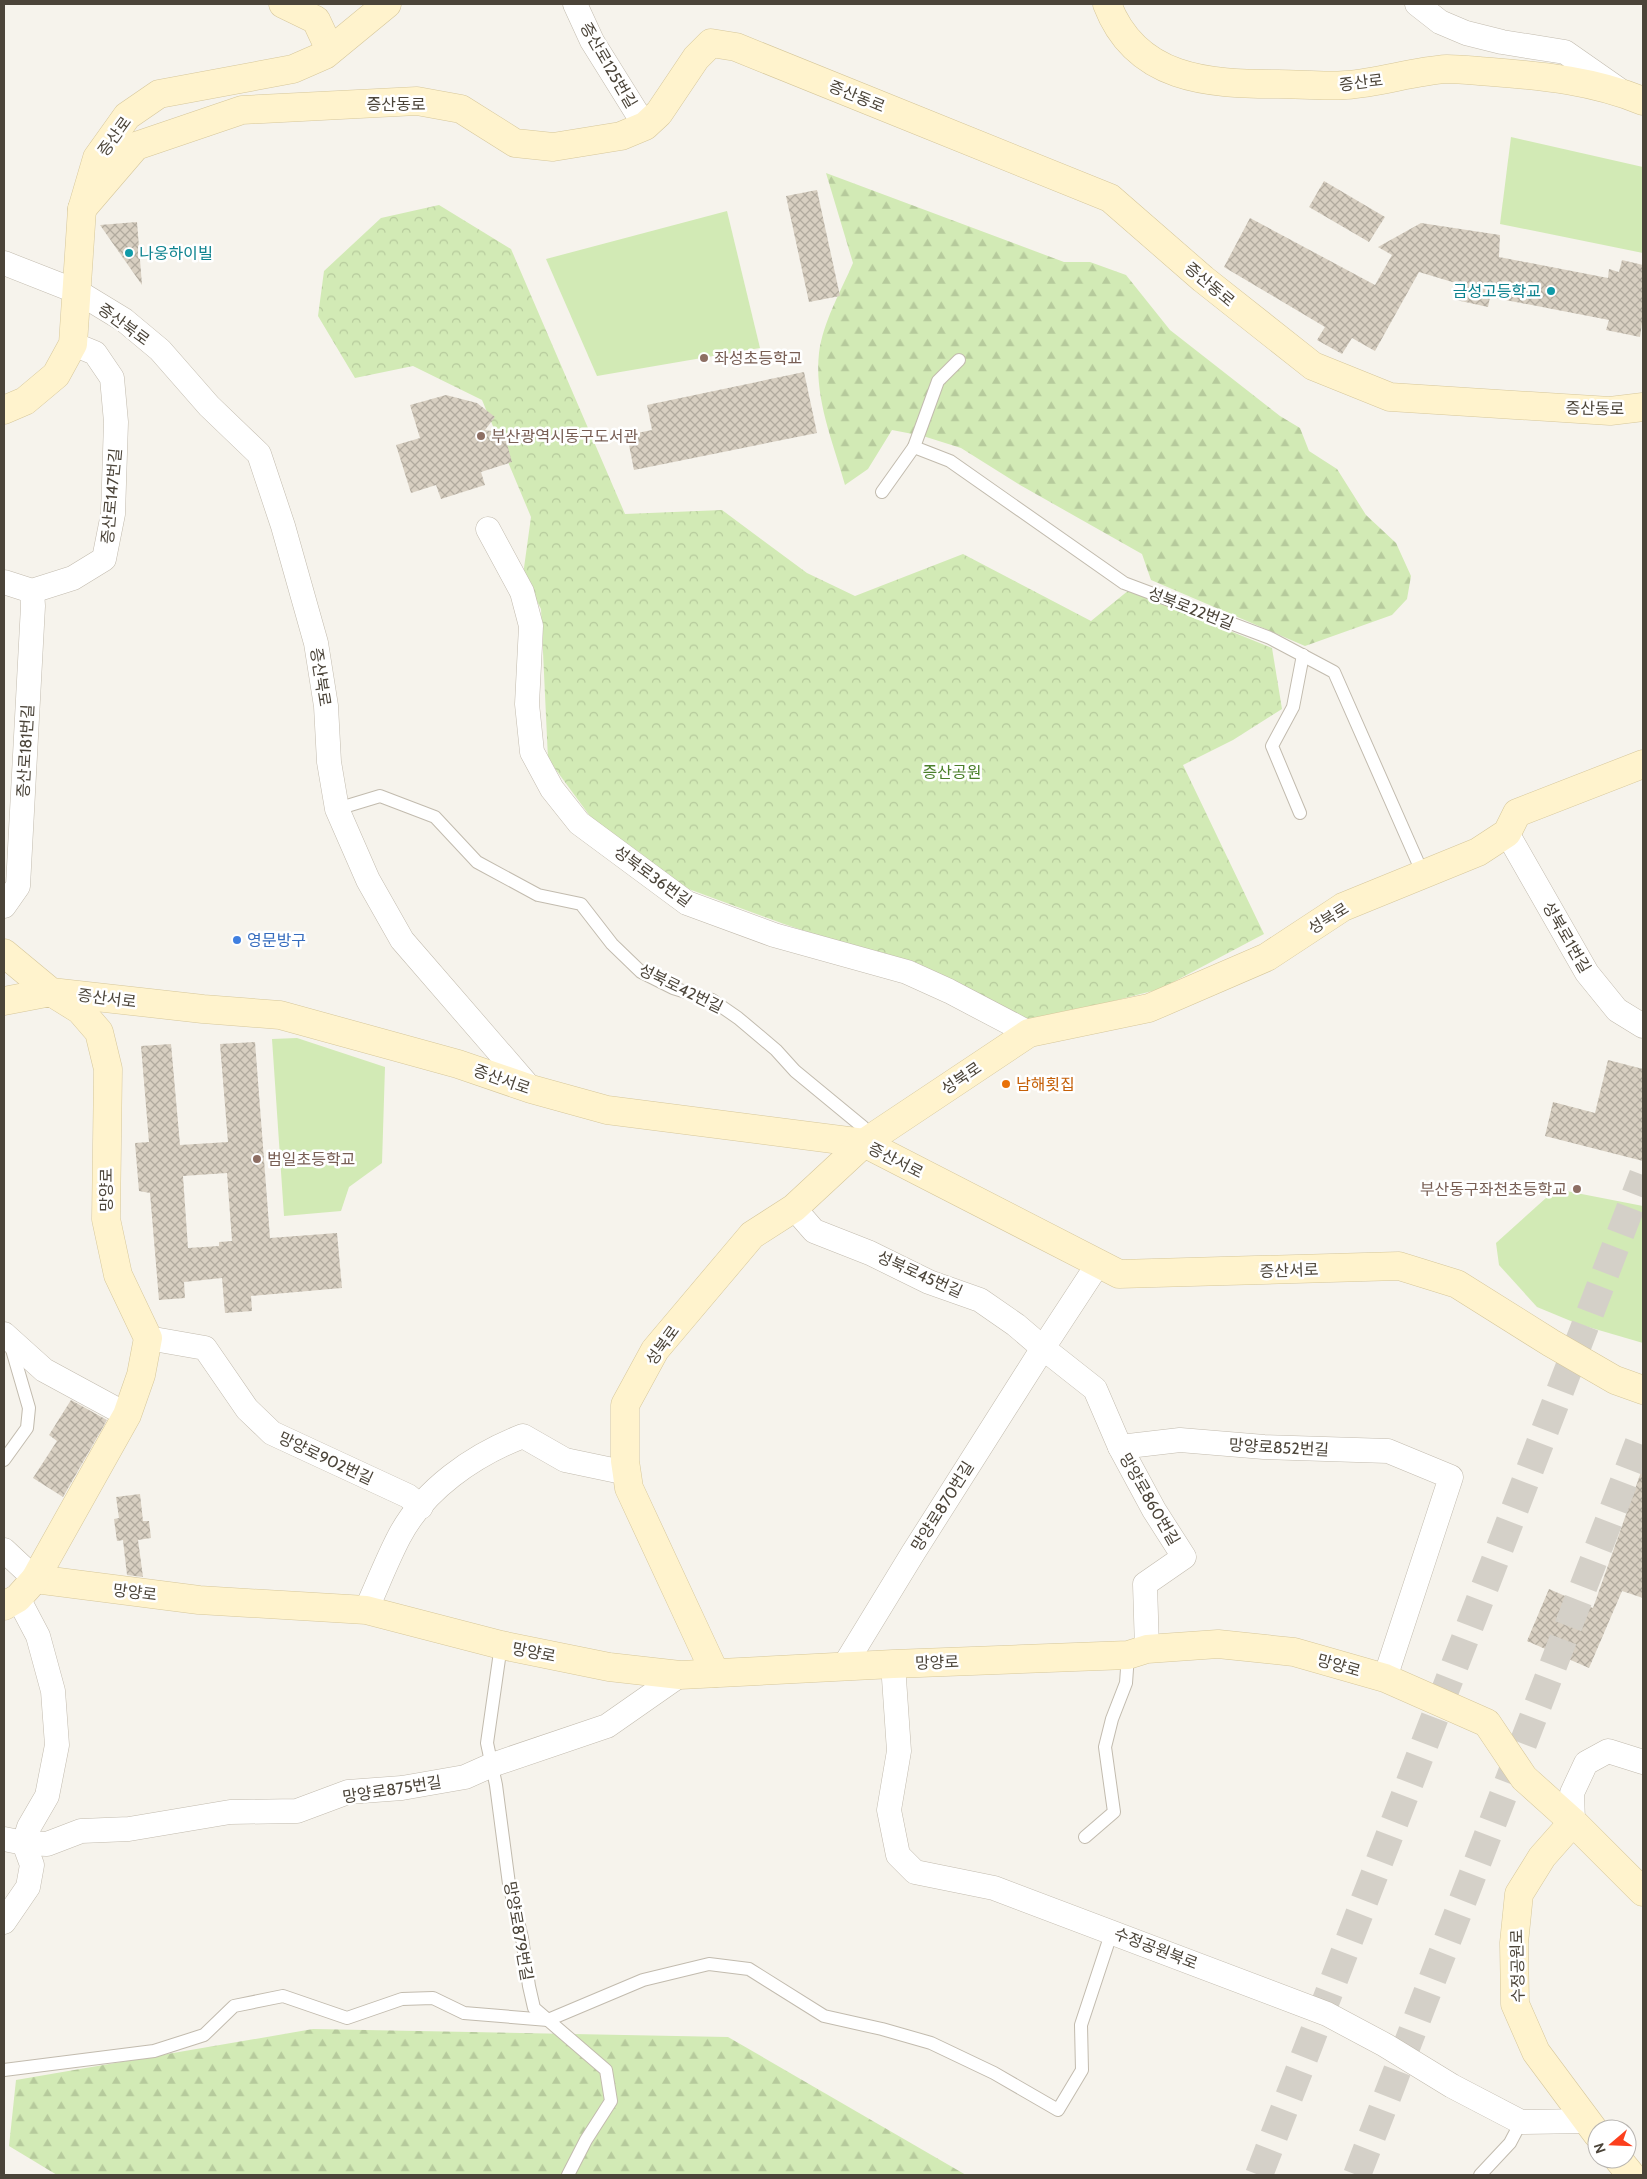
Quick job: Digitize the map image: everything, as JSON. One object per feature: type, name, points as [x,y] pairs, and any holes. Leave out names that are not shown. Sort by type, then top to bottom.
[{"type":"street","points":[[283,4],[316,20],[330,50]]},
{"type":"street","name":"증산로","points":[[4,410],[26,400],[56,375],[73,344],[78,292],[82,209],[97,158],[127,116],[159,94],[293,69],[324,55],[386,4]]},
{"type":"street","name":"증산로125번길","points":[[575,4],[592,41],[645,126]]},
{"type":"street","name":"증산로","points":[[1107,4],[1112,18],[1135,48],[1168,70],[1184,76],[1243,85],[1346,85],[1447,69],[1554,76],[1634,98]]},
{"type":"street","points":[[1417,4],[1440,22],[1466,33],[1502,42],[1565,52],[1634,98]]},
{"type":"street","name":"증산동로","points":[[82,209],[136,146],[242,110],[417,101],[461,109],[514,143],[553,147],[621,136],[645,126],[659,114],[696,58],[711,43],[736,47],[1110,198],[1203,279],[1313,366],[1390,397],[1610,411],[1643,407]]},
{"type":"street","name":"증산북로","points":[[4,263],[78,292],[124,320],[160,350],[209,406],[259,454],[283,526],[316,642],[326,706],[329,762],[337,808],[368,880],[402,940],[531,1089]]},
{"type":"street","name":"증산로147번길","points":[[32,591],[73,578],[104,559],[113,514],[116,422],[112,378],[95,353],[73,344]]},
{"type":"street","name":"성북로36번길","points":[[488,529],[522,592],[531,626],[527,704],[532,752],[552,789],[579,822],[687,903],[774,935],[907,972],[949,991],[1029,1034]]},
{"type":"street","points":[[4,582],[32,591]]},
{"type":"street","name":"증산로181번길","points":[[4,906],[18,886],[33,606],[32,591]]},
{"type":"street","name":"성북로","points":[[715,1673],[629,1488],[626,1405],[655,1350],[752,1235],[794,1208],[864,1143],[1029,1034],[1149,1008],[1267,957],[1343,906],[1478,852],[1507,833],[1517,813],[1643,764]]},
{"type":"street","name":"성북로1번길","points":[[1507,833],[1587,973],[1616,1010],[1643,1026]]},
{"type":"street","points":[[4,953],[51,992]]},
{"type":"street","points":[[4,1001],[51,992]]},
{"type":"street","name":"증산서로","points":[[51,992],[203,1010],[280,1015],[458,1064],[531,1089],[607,1110],[864,1143],[1119,1274],[1399,1266],[1457,1284],[1550,1343],[1607,1376],[1643,1390]]},
{"type":"street","name":"망양로","points":[[51,992],[80,1010],[99,1032],[108,1069],[106,1219],[118,1275],[148,1338]]},
{"type":"street","name":"성북로45번길","points":[[794,1208],[814,1231],[870,1252],[929,1282],[980,1300],[1016,1325],[1043,1348]]},
{"type":"street","points":[[1098,1264],[1043,1348],[1095,1390],[1120,1446]]},
{"type":"street","points":[[6,1337],[44,1370],[127,1415]]},
{"type":"street","points":[[19,1595],[127,1415],[142,1375],[148,1338]]},
{"type":"street","name":"망양로902번길","points":[[148,1338],[206,1348],[247,1409],[272,1433],[408,1496],[421,1507]]},
{"type":"street","name":"망양로870번길","points":[[844,1666],[1043,1348]]},
{"type":"street","points":[[366,1610],[400,1535],[421,1507],[440,1485],[500,1444],[523,1436],[565,1460],[627,1473]]},
{"type":"street","name":"망양로852번길","points":[[1120,1446],[1180,1440],[1264,1447],[1388,1451],[1451,1477],[1385,1678]]},
{"type":"street","name":"망양로860번길","points":[[1120,1446],[1154,1510],[1184,1557],[1145,1584],[1137,1652]]},
{"type":"street","points":[[4,1550],[19,1595],[38,1636],[50,1682],[57,1744],[47,1796],[29,1827],[14,1841],[32,1865],[28,1887],[4,1922]]},
{"type":"street","name":"망양로","points":[[19,1595],[199,1600],[366,1610],[501,1645],[609,1667],[680,1675],[1137,1652],[1218,1644],[1294,1652],[1385,1678],[1487,1723],[1524,1778],[1573,1822],[1643,1892]]},
{"type":"street","name":"수정공원북로","points":[[893,1664],[899,1751],[889,1810],[898,1855],[915,1872],[994,1888],[1328,2014],[1452,2086],[1521,2122],[1587,2127]]},
{"type":"street","name":"망양로875번길","points":[[14,1841],[47,1844],[81,1831],[129,1829],[230,1812],[297,1811],[348,1792],[402,1788],[465,1777],[492,1764],[607,1726],[680,1675]]},
{"type":"street","points":[[1573,1822],[1572,1793],[1586,1763],[1608,1751],[1643,1762]]},
{"type":"street","name":"수정공원로","points":[[1573,1822],[1542,1857],[1519,1894],[1514,1943],[1515,2004],[1536,2052],[1587,2120]]},
{"type":"lane","points":[[882,492],[914,447],[938,381],[959,360]]},
{"type":"lane","name":"성북로22번길","points":[[914,447],[950,461],[1124,583],[1270,638],[1334,672],[1423,874]]},
{"type":"lane","points":[[1300,812],[1272,746],[1293,707],[1303,655]]},
{"type":"lane","name":"성북로42번길","points":[[337,808],[380,796],[435,817],[477,862],[538,895],[580,904],[612,944],[641,972],[673,988],[712,1000],[738,1018],[776,1050],[795,1070],[863,1127],[864,1143]]},
{"type":"lane","points":[[4,1460],[27,1428],[29,1408],[19,1367],[6,1337]]},
{"type":"lane","name":"망양로879번길","points":[[501,1645],[487,1743],[492,1764],[509,1884],[522,1938],[534,2008],[606,2070],[611,2101],[586,2140],[568,2175]]},
{"type":"lane","points":[[1085,1837],[1114,1812],[1104,1746],[1137,1652]]},
{"type":"lane","points":[[4,2070],[154,2051],[204,2035],[234,2006],[283,1996],[347,2018],[402,1999],[433,1998],[464,2013],[548,2020],[643,1980],[708,1964],[749,1968],[824,2016],[882,2029],[931,2043],[994,2073],[1058,2110],[1082,2070],[1081,2025],[1112,1931]]},
{"type":"lane","points":[[1480,2175],[1510,2143],[1521,2122]]},
{"type":"green space","points":[[1511,137],[1643,167],[1643,253],[1500,224]]},
{"type":"green space","points":[[826,173],[1064,262],[1090,262],[1126,275],[1170,330],[1280,416],[1300,428],[1309,451],[1337,469],[1366,515],[1396,543],[1411,576],[1407,599],[1392,615],[1305,646],[1151,580],[1142,554],[1020,485],[961,448],[923,436],[892,430],[868,469],[845,485],[822,403],[818,370],[819,353],[824,330],[853,263]]},
{"type":"green space","name":"증산공원","points":[[439,205],[511,249],[625,514],[722,510],[807,573],[855,596],[963,554],[1091,621],[1129,590],[1272,648],[1282,709],[1233,740],[1183,765],[1264,934],[1160,989],[1024,1024],[951,980],[784,924],[675,884],[595,823],[548,759],[541,609],[523,575],[531,517],[482,400],[413,366],[355,378],[318,316],[324,271],[381,218]]},
{"type":"green space","points":[[727,211],[760,348],[597,376],[546,259]]},
{"type":"green space","points":[[297,1038],[385,1067],[382,1163],[349,1187],[341,1211],[284,1216],[272,1039]]},
{"type":"green space","points":[[1556,1189],[1643,1206],[1643,1343],[1578,1324],[1537,1307],[1499,1265],[1496,1243]]},
{"type":"green space","points":[[313,2029],[728,2037],[966,2175],[57,2175],[9,2146],[16,2080]]},
{"type":"building","points":[[1324,181],[1385,217],[1369,242],[1309,207]]},
{"type":"building","points":[[817,190],[840,296],[809,302],[786,196]]},
{"type":"building","name":"금성고등학교","points":[[1250,218],[1375,285],[1392,255],[1378,247],[1421,223],[1500,235],[1499,257],[1608,278],[1609,269],[1619,272],[1622,260],[1643,265],[1643,316],[1640,337],[1606,330],[1609,320],[1490,297],[1488,307],[1456,300],[1459,284],[1419,272],[1375,351],[1352,338],[1342,354],[1317,340],[1325,327],[1224,267]]},
{"type":"building","name":"나웅하이빌","points":[[137,222],[142,285],[100,225]]},
{"type":"building","points":[[804,372],[817,433],[634,470],[627,435],[652,430],[647,405]]},
{"type":"building","points":[[446,395],[477,403],[495,417],[485,430],[504,433],[512,462],[481,472],[485,485],[441,499],[436,485],[411,493],[396,445],[420,438],[410,405]]},
{"type":"building","points":[[255,1042],[270,1238],[337,1233],[342,1288],[251,1296],[252,1311],[225,1313],[222,1278],[184,1282],[185,1298],[159,1300],[150,1193],[139,1191],[135,1143],[149,1142],[141,1046],[171,1044],[180,1145],[228,1142],[220,1044]],"holes":[[[227,1173],[232,1241],[219,1242],[219,1246],[188,1248],[183,1176]]]},
{"type":"building","points":[[1608,1060],[1643,1069],[1643,1161],[1545,1136],[1553,1102],[1595,1113]]},
{"type":"building","points":[[71,1400],[107,1420],[63,1497],[33,1478],[57,1441],[49,1435]]},
{"type":"building","points":[[1641,1472],[1643,1473],[1643,1598],[1622,1591],[1589,1668],[1527,1641],[1549,1589],[1593,1608]]},
{"type":"building","points":[[140,1494],[143,1521],[149,1521],[151,1538],[138,1540],[143,1577],[127,1575],[123,1540],[117,1541],[114,1519],[119,1518],[116,1497]]},
{"type":"tunnel","points":[[1259,2175],[1643,1175]]},
{"type":"tunnel","points":[[1357,2175],[1643,1432]]},
{"type":"place","name":"나웅하이빌","points":[[129,253]]},
{"type":"place","name":"금성고등학교","points":[[1551,291]]},
{"type":"place","name":"좌성초등학교","points":[[704,358]]},
{"type":"place","name":"부산광역시동구도서관","points":[[481,436]]},
{"type":"place","name":"영문방구","points":[[237,940]]},
{"type":"place","name":"남해횟집","points":[[1006,1084]]},
{"type":"place","name":"범일초등학교","points":[[257,1159]]},
{"type":"place","name":"부산동구좌천초등학교","points":[[1577,1189]]}]
